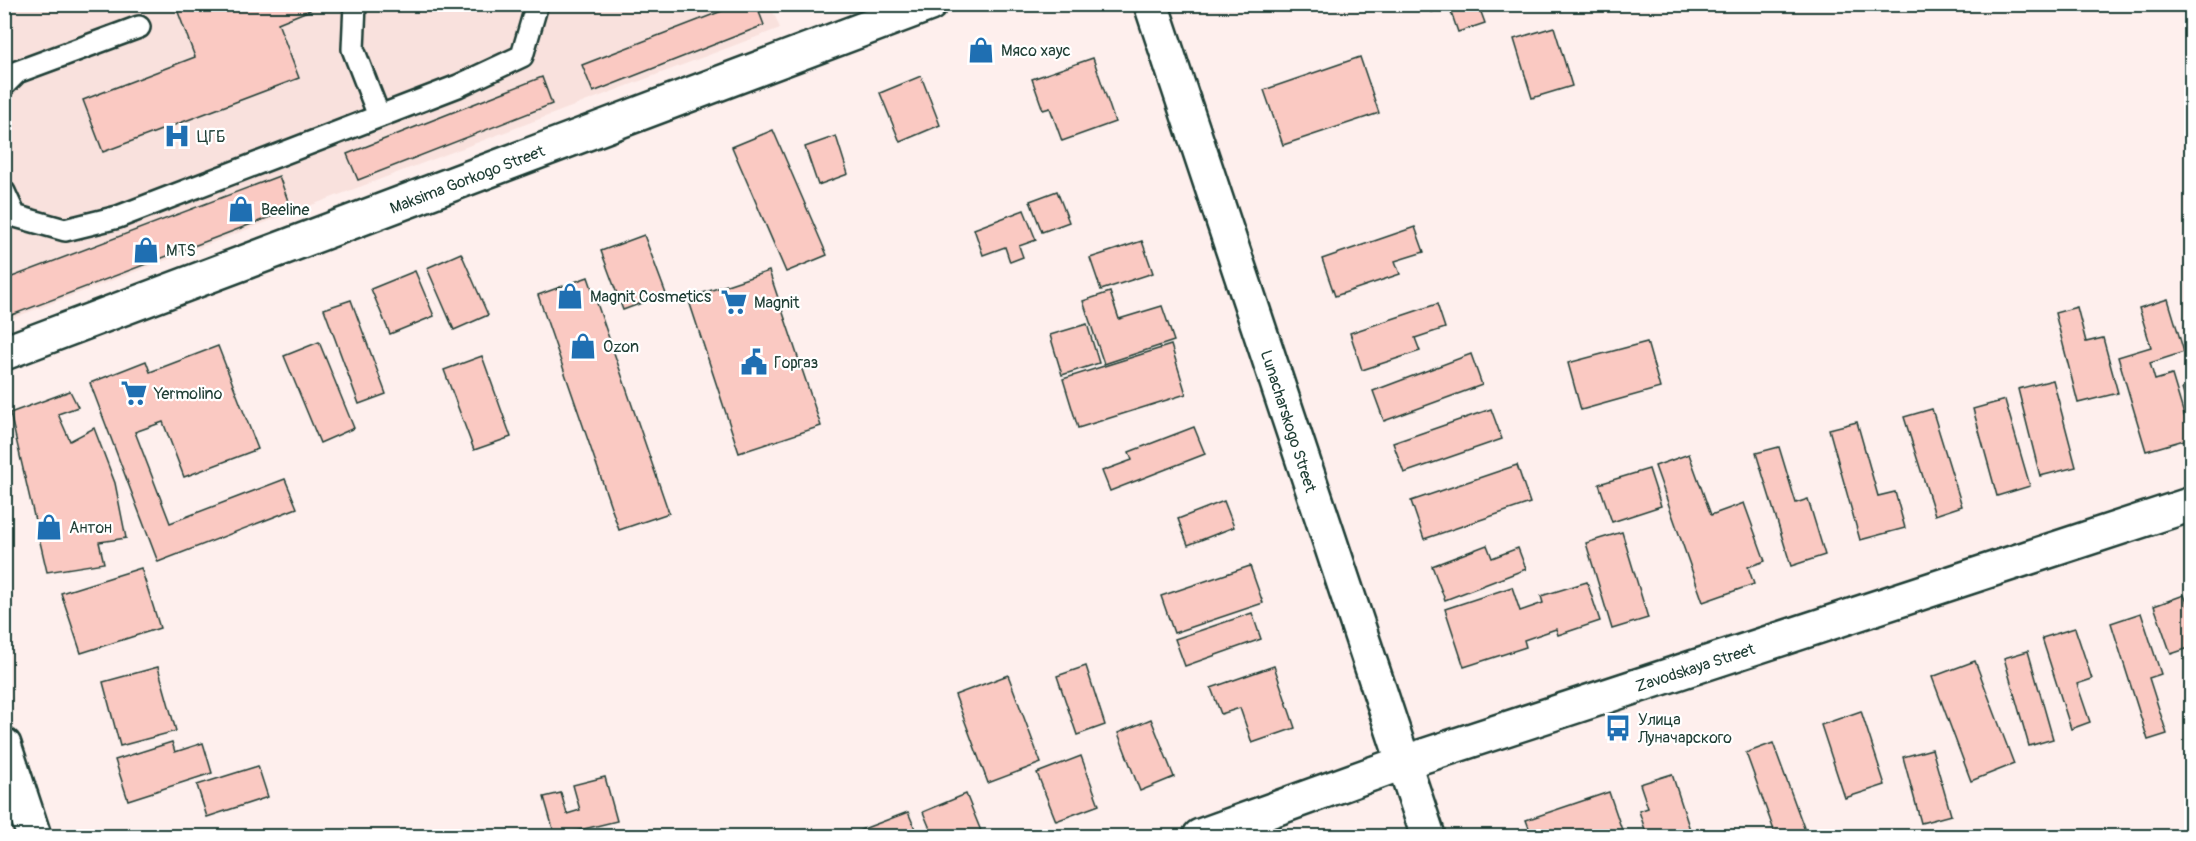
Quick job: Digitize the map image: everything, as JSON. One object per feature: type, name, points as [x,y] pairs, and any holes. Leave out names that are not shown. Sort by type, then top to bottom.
[{"type":"main road","name":"Maksima Gorkogo Street","points":[[4,353],[930,4]]},
{"type":"main road","name":"Lunacharskogo Street","points":[[1151,4],[1428,837]]},
{"type":"main road","name":"Zavodskaya Street","points":[[1200,837],[1402,763],[2192,504]]},
{"type":"main road","points":[[4,745],[11,789],[34,837]]},
{"type":"lane","points":[[355,4],[353,49],[379,116]]},
{"type":"lane","points":[[4,192],[15,216],[65,230],[118,217],[458,86],[522,56],[537,4]]},
{"type":"lane","points":[[4,85],[17,72],[139,27]]},
{"type":"shaded area","name":"ЦГБ","points":[[770,4],[780,28],[5,321],[5,5]]},
{"type":"building","points":[[175,4],[308,4],[310,10],[278,23],[299,78],[103,152],[83,100],[195,57]]},
{"type":"building","points":[[740,4],[756,4],[764,25],[593,92],[582,65]]},
{"type":"building","points":[[1429,4],[1478,4],[1485,23],[1458,32],[1449,6],[1432,12]]},
{"type":"building","points":[[1554,27],[1572,86],[1532,98],[1514,39]]},
{"type":"building","points":[[1360,57],[1379,113],[1283,145],[1264,90]]},
{"type":"building","points":[[1093,58],[1115,122],[1062,141],[1050,108],[1043,110],[1032,79]]},
{"type":"building","points":[[921,76],[940,125],[900,142],[880,93]]},
{"type":"building","points":[[542,77],[552,104],[358,180],[347,154]]},
{"type":"building","points":[[773,130],[827,255],[786,272],[732,147]]},
{"type":"building","points":[[836,136],[848,174],[818,185],[805,147]]},
{"type":"building","points":[[279,176],[291,209],[4,318],[4,280]]},
{"type":"building","points":[[1057,191],[1069,222],[1042,232],[1030,201]]},
{"type":"building","points":[[1024,210],[1036,240],[1019,246],[1023,257],[1010,262],[1005,247],[983,255],[974,229]]},
{"type":"building","points":[[1415,227],[1424,252],[1395,261],[1400,274],[1335,296],[1322,259]]},
{"type":"building","points":[[644,235],[666,294],[623,310],[601,251]]},
{"type":"building","points":[[1142,241],[1153,273],[1101,290],[1090,258]]},
{"type":"building","points":[[461,253],[488,315],[454,330],[427,268]]},
{"type":"building","points":[[415,271],[434,316],[390,334],[371,289]]},
{"type":"building","name":"Горгаз","points":[[769,271],[821,426],[739,453],[688,298]]},
{"type":"building","points":[[588,277],[669,513],[619,530],[538,295]]},
{"type":"building","points":[[1110,292],[1119,319],[1162,306],[1174,341],[1104,364],[1083,301]]},
{"type":"building","points":[[2168,299],[2184,352],[2150,363],[2155,380],[2172,375],[2191,438],[2146,451],[2118,357],[2151,347],[2139,308]]},
{"type":"building","points":[[351,300],[386,394],[359,404],[324,309]]},
{"type":"building","points":[[1437,304],[1445,328],[1415,338],[1420,351],[1362,370],[1350,333]]},
{"type":"building","points":[[2077,307],[2086,342],[2103,338],[2118,393],[2078,403],[2055,313]]},
{"type":"building","points":[[1087,324],[1099,363],[1062,375],[1050,335]]},
{"type":"building","points":[[319,342],[354,428],[320,443],[284,356]]},
{"type":"building","points":[[1647,342],[1660,388],[1581,410],[1568,363]]},
{"type":"building","points":[[1171,345],[1186,394],[1078,428],[1063,379]]},
{"type":"building","points":[[218,346],[258,449],[184,477],[163,422],[135,432],[170,523],[285,479],[297,508],[158,562],[90,383],[146,361],[150,372]]},
{"type":"building","points":[[1471,354],[1482,385],[1384,421],[1373,391]]},
{"type":"building","points":[[482,356],[511,437],[474,450],[444,370]]},
{"type":"building","points":[[2053,380],[2076,467],[2040,476],[2018,389]]},
{"type":"building","points":[[2192,386],[2192,419],[2182,389]]},
{"type":"building","points":[[70,391],[78,407],[58,414],[70,441],[94,428],[115,483],[126,538],[99,542],[104,563],[47,572],[10,413]]},
{"type":"building","points":[[2005,400],[2030,486],[1997,496],[1973,409]]},
{"type":"building","points":[[1491,409],[1502,439],[1404,473],[1393,443]]},
{"type":"building","points":[[1932,409],[1962,506],[1935,515],[1904,417]]},
{"type":"building","points":[[1857,422],[1878,496],[1895,492],[1905,528],[1860,540],[1829,429]]},
{"type":"building","points":[[1194,427],[1205,454],[1110,491],[1102,471],[1132,460],[1129,452]]},
{"type":"building","points":[[1779,447],[1796,503],[1808,499],[1825,555],[1791,566],[1756,453]]},
{"type":"building","points":[[1689,454],[1711,515],[1744,503],[1765,561],[1748,567],[1754,584],[1703,602],[1655,466]]},
{"type":"building","points":[[1517,465],[1530,503],[1424,539],[1411,501]]},
{"type":"building","points":[[1649,469],[1661,506],[1612,522],[1599,484]]},
{"type":"building","points":[[1224,501],[1234,527],[1188,545],[1178,519]]},
{"type":"building","points":[[1622,532],[1648,618],[1612,629],[1586,543]]},
{"type":"building","points":[[1487,545],[1492,558],[1518,548],[1526,569],[1445,600],[1432,566]]},
{"type":"building","points":[[1250,566],[1263,603],[1174,633],[1161,596]]},
{"type":"building","points":[[141,568],[160,628],[81,653],[61,593]]},
{"type":"building","points":[[1587,582],[1600,621],[1558,635],[1556,629],[1524,640],[1526,647],[1464,667],[1445,609],[1512,587],[1520,611],[1543,603],[1541,596]]},
{"type":"building","points":[[2184,595],[2192,615],[2192,647],[2171,654],[2154,606]]},
{"type":"building","points":[[1252,613],[1261,639],[1185,666],[1175,639]]},
{"type":"building","points":[[2141,613],[2161,674],[2149,678],[2167,734],[2148,740],[2111,623]]},
{"type":"building","points":[[2075,628],[2092,679],[2077,684],[2090,722],[2071,729],[2042,638]]},
{"type":"building","points":[[2028,651],[2053,739],[2029,746],[2004,658]]},
{"type":"building","points":[[1975,661],[2014,764],[1971,781],[1932,677]]},
{"type":"building","points":[[1086,666],[1105,725],[1077,735],[1057,676]]},
{"type":"building","points":[[1274,666],[1295,728],[1252,743],[1240,708],[1221,714],[1211,688]]},
{"type":"building","points":[[158,667],[176,731],[120,746],[103,682]]},
{"type":"building","points":[[1008,675],[1041,763],[988,783],[955,695]]},
{"type":"building","points":[[1861,711],[1885,785],[1845,798],[1821,725]]},
{"type":"building","points":[[1151,719],[1174,777],[1140,791],[1118,733]]},
{"type":"building","points":[[172,742],[175,752],[203,743],[212,773],[128,800],[115,760]]},
{"type":"building","points":[[1773,743],[1807,836],[1776,836],[1746,753]]},
{"type":"building","points":[[1932,749],[1951,815],[1921,823],[1903,757]]},
{"type":"building","points":[[1081,756],[1099,805],[1056,821],[1037,773]]},
{"type":"building","points":[[258,766],[268,797],[207,817],[197,785]]},
{"type":"building","points":[[1672,774],[1692,836],[1647,836],[1639,811],[1648,808],[1640,784]]},
{"type":"building","points":[[605,777],[617,821],[555,836],[544,797],[561,793],[567,814],[580,810],[573,785]]},
{"type":"building","points":[[1609,792],[1624,836],[1532,836],[1526,820]]},
{"type":"building","points":[[966,794],[983,836],[933,836],[923,812]]},
{"type":"building","points":[[908,812],[918,836],[860,836],[858,831]]},
{"type":"place","name":"Мясо хаус","points":[[981,50]]},
{"type":"place","name":"ЦГБ","points":[[177,136]]},
{"type":"place","name":"Beeline","points":[[241,209]]},
{"type":"place","name":"MTS","points":[[146,250]]},
{"type":"place","name":"Magnit Cosmetics","points":[[570,296]]},
{"type":"place","name":"Magnit","points":[[734,302]]},
{"type":"place","name":"Ozon","points":[[583,346]]},
{"type":"place","name":"Горгаз","points":[[754,362]]},
{"type":"place","name":"Yermolino","points":[[134,393]]},
{"type":"place","name":"Антон","points":[[49,527]]},
{"type":"place","name":"Улица Луначарского","points":[[1618,728]]}]
